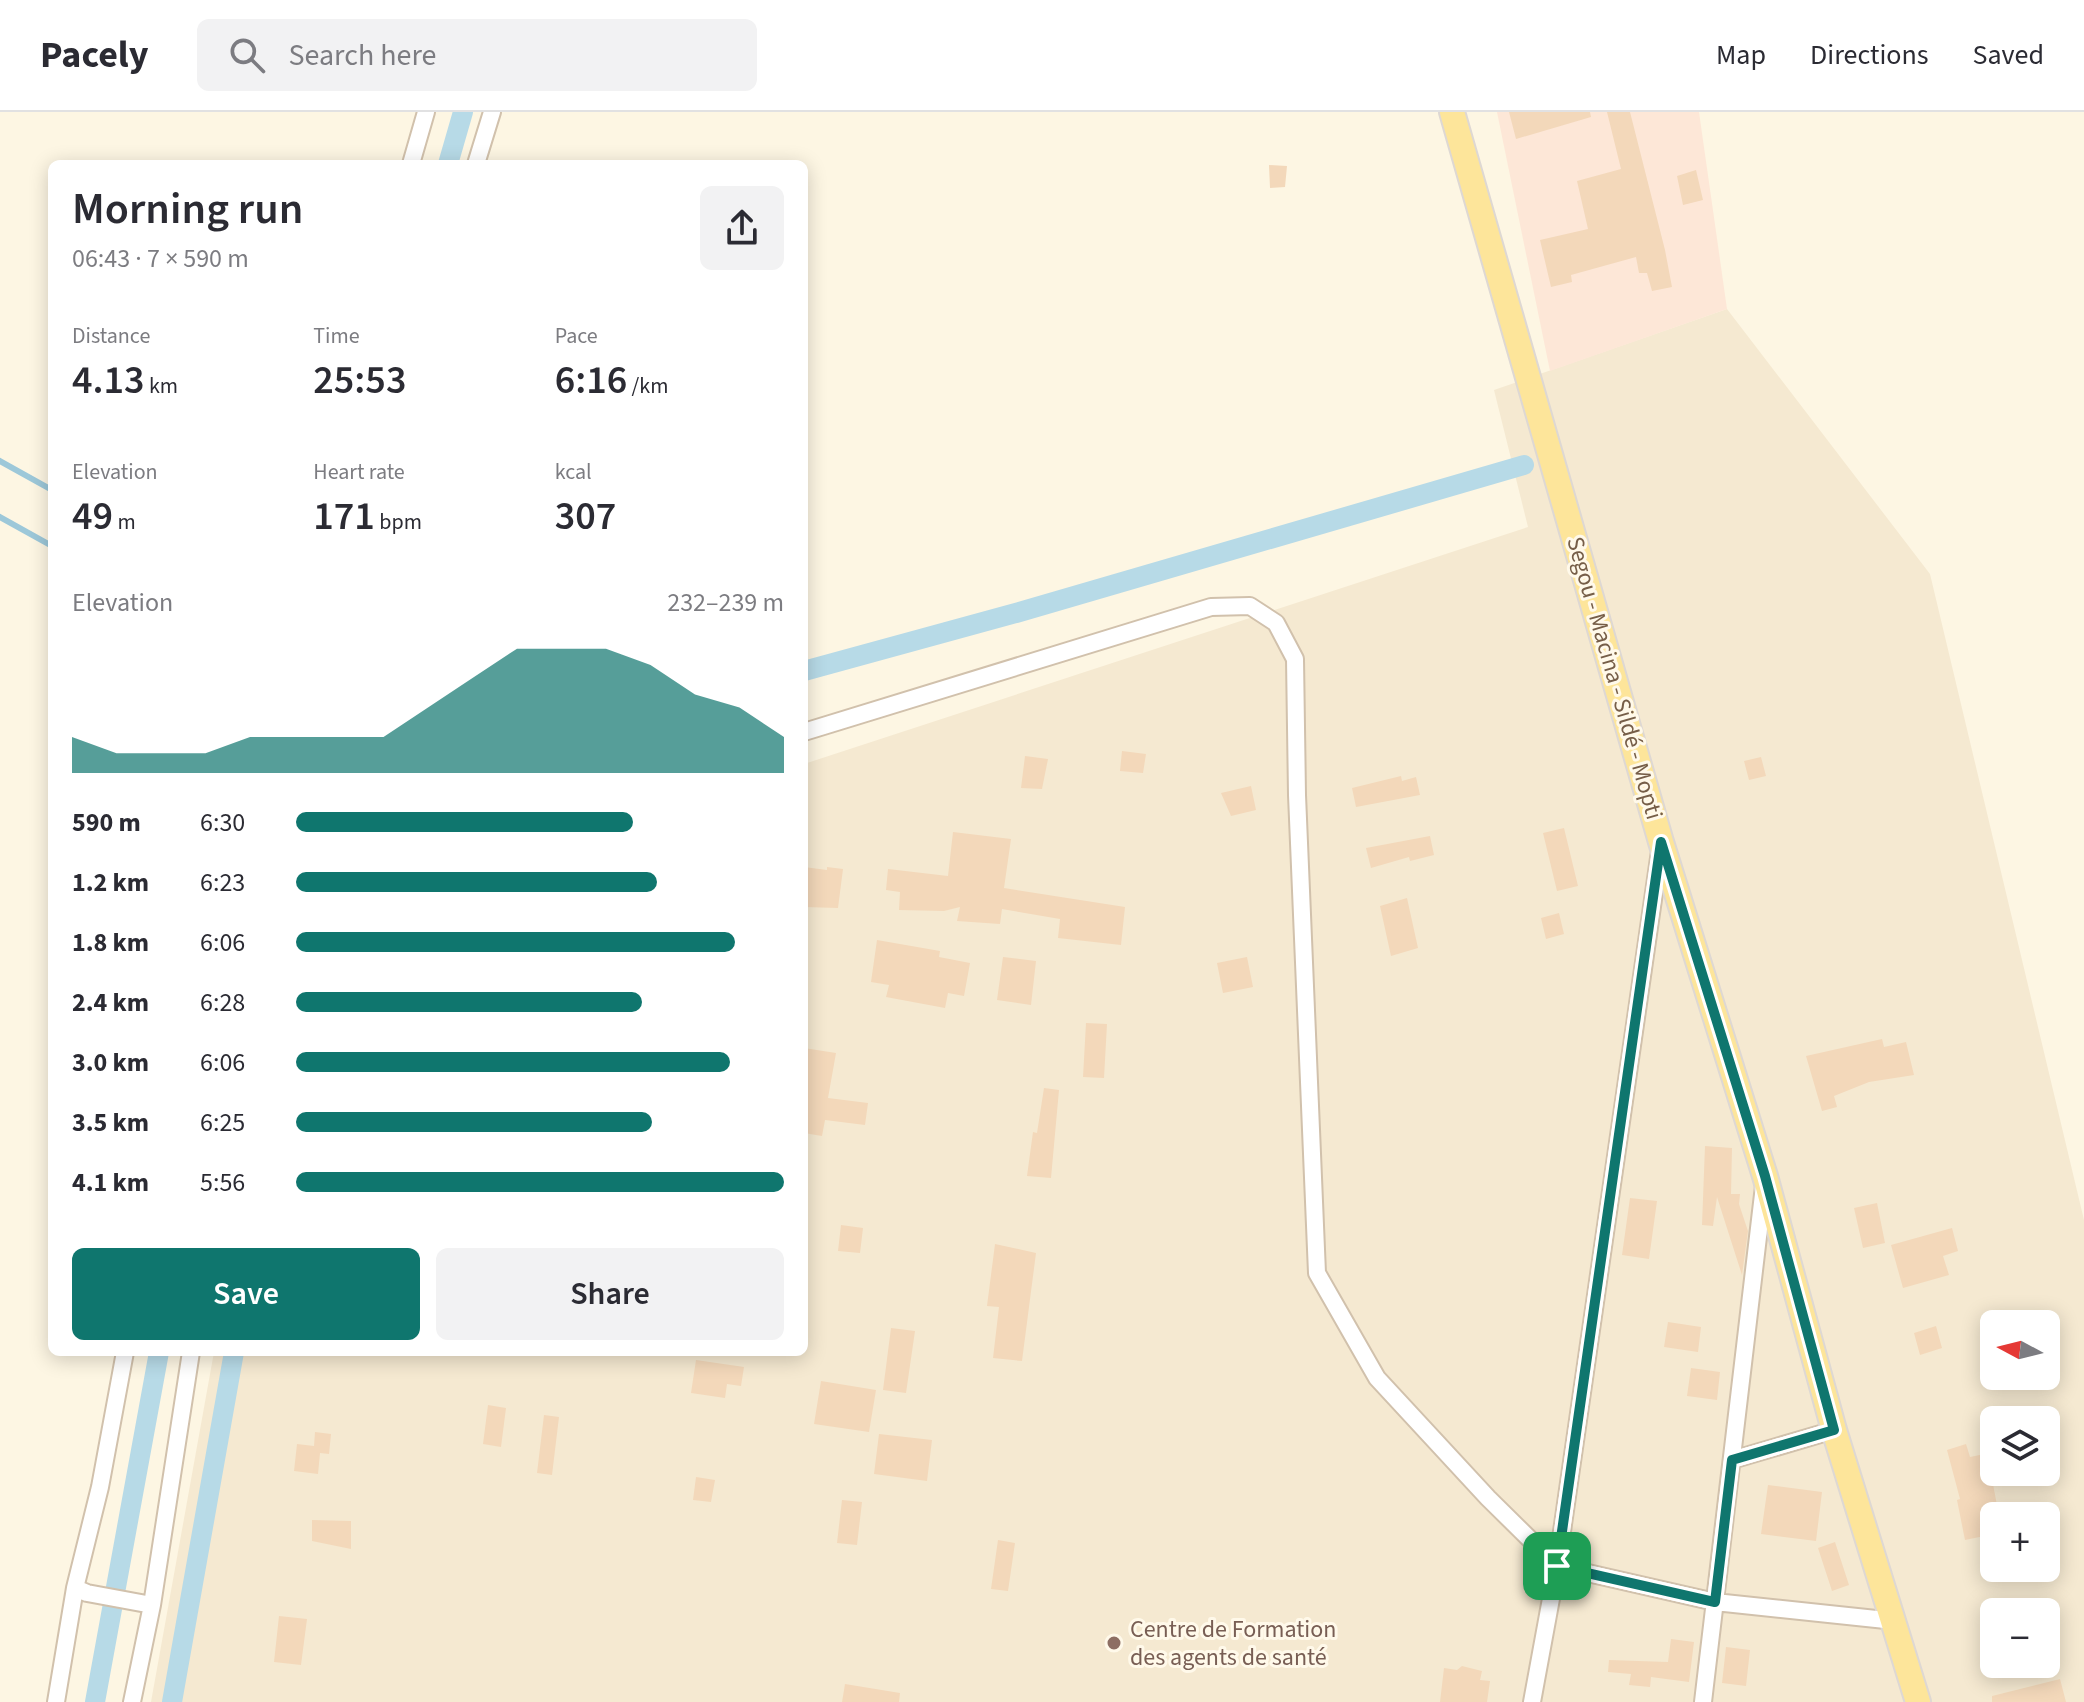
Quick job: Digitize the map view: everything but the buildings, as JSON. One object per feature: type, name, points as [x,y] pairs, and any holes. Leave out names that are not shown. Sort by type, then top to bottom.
[{"type":"main road","name":"Segou - Macina - Sildé - Mopti","points":[[1452,112],[1661,842],[1765,1176],[1834,1430],[1918,1702]]},
{"type":"street","points":[[412,160],[426,112]]},
{"type":"street","points":[[477,160],[492,112]]},
{"type":"street","points":[[808,731],[1211,607],[1250,606],[1276,623],[1295,659],[1297,795],[1317,1273],[1377,1378],[1478,1488],[1557,1566],[1715,1602],[1895,1621]]},
{"type":"street","points":[[1532,1702],[1557,1566],[1661,842]]},
{"type":"street","points":[[1703,1702],[1765,1176]]},
{"type":"street","points":[[56,1702],[81,1590],[124,1356]]},
{"type":"street","points":[[132,1702],[146,1604],[190,1356]]},
{"type":"street","points":[[1732,1460],[1834,1430]]},
{"type":"street","points":[[81,1590],[146,1604]]},
{"type":"shaded area","points":[[1497,112],[1699,112],[1727,309],[1550,371]]},
{"type":"shaded area","points":[[1727,309],[1930,574],[2084,1220],[2084,1702],[151,1702],[213,1356],[808,1356],[808,763],[1528,527],[1494,390]]},
{"type":"waterway","points":[[449,160],[463,112]]},
{"type":"waterway","points":[[0,461],[48,488]]},
{"type":"waterway","points":[[808,670],[1016,613],[1524,465]]},
{"type":"waterway","points":[[0,517],[48,544]]},
{"type":"waterway","points":[[95,1702],[158,1356]]},
{"type":"waterway","points":[[172,1702],[233,1356]]},
{"type":"place","name":"Centre de Formation des agents de santé","points":[[1114,1643]]},
{"type":"route","points":[[1661,842],[1765,1176],[1834,1430],[1732,1460],[1715,1602],[1557,1566],[1661,842]]}]
